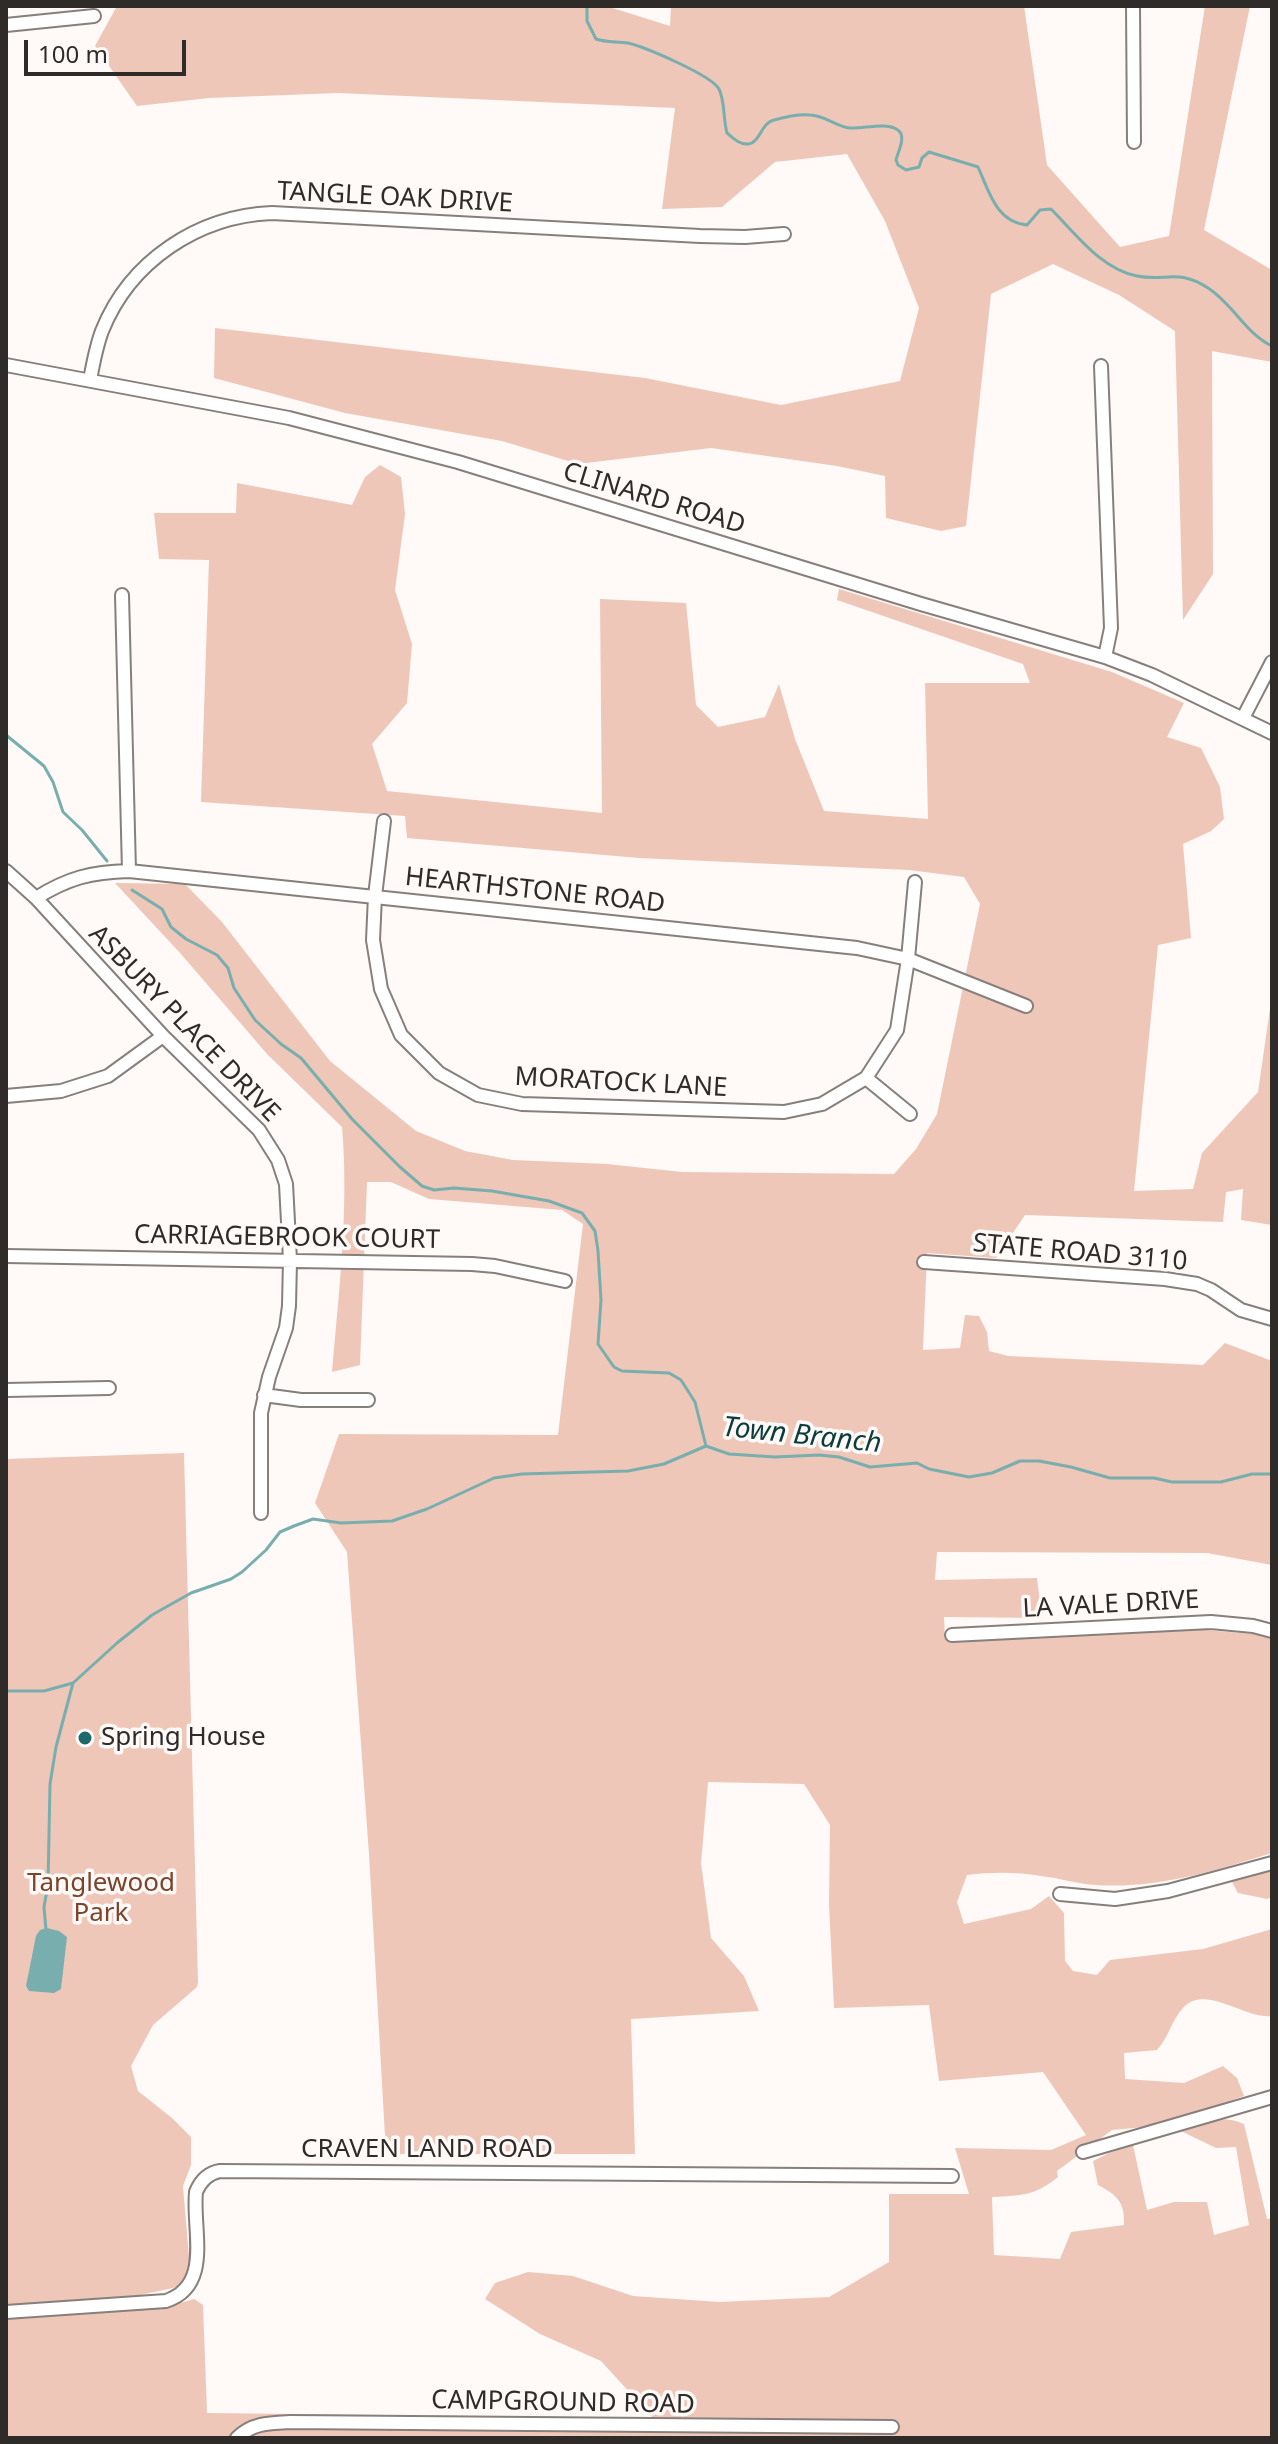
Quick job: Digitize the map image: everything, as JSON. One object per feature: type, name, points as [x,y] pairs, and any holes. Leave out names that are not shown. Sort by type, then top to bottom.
[{"type":"street","points":[[1133,6],[1134,142]]},
{"type":"street","points":[[6,25],[94,16]]},
{"type":"street","name":"TANGLE OAK DRIVE","points":[[90,380],[103,329],[128,286],[144,268],[175,243],[238,216],[287,213],[700,236],[784,234]]},
{"type":"street","name":"CLINARD ROAD","points":[[6,365],[289,418],[394,444],[1105,657],[1152,675],[1272,733]]},
{"type":"street","points":[[1101,366],[1111,628],[1105,657]]},
{"type":"street","points":[[122,595],[129,871]]},
{"type":"street","points":[[1243,718],[1272,662]]},
{"type":"street","name":"MORATOCK LANE","points":[[384,821],[373,940],[381,989],[401,1035],[439,1073],[478,1095],[522,1104],[784,1112],[822,1104],[866,1078],[897,1030],[915,882]]},
{"type":"street","name":"ASBURY PLACE DRIVE","points":[[6,871],[36,898],[163,1036],[259,1130],[278,1160],[286,1184],[289,1306],[286,1328],[264,1395],[260,1432],[261,1513]]},
{"type":"street","name":"HEARTHSTONE ROAD","points":[[36,898],[58,884],[97,872],[129,871],[857,948],[908,959],[1026,1006]]},
{"type":"street","points":[[6,1096],[61,1091],[108,1076],[163,1036]]},
{"type":"street","points":[[866,1078],[910,1114]]},
{"type":"street","name":"CARRIAGEBROOK COURT","points":[[6,1256],[472,1264],[565,1281]]},
{"type":"street","name":"STATE ROAD 3110","points":[[924,1262],[1175,1280],[1197,1284],[1241,1310],[1272,1319]]},
{"type":"street","points":[[6,1390],[109,1388]]},
{"type":"street","points":[[264,1395],[301,1400],[368,1400]]},
{"type":"street","name":"LA VALE DRIVE","points":[[952,1635],[1211,1622],[1272,1631]]},
{"type":"street","points":[[1060,1894],[1115,1899],[1168,1891],[1272,1863]]},
{"type":"street","points":[[1083,2152],[1272,2097]]},
{"type":"street","name":"CRAVEN LAND ROAD","points":[[6,2312],[166,2301],[183,2293],[197,2267],[196,2192],[207,2176],[220,2171],[952,2176]]},
{"type":"street","name":"CAMPGROUND ROAD","points":[[237,2438],[260,2424],[290,2422],[892,2427]]},
{"type":"green space","points":[[117,6],[606,6],[670,26],[671,6],[1024,6],[1047,165],[1120,247],[1169,236],[1205,6],[1250,6],[1204,230],[1272,270],[1272,362],[1212,351],[1213,574],[1183,620],[1175,331],[1119,295],[1053,264],[991,294],[966,526],[941,531],[886,518],[885,476],[711,448],[578,464],[502,441],[345,413],[214,378],[215,328],[645,378],[781,405],[900,381],[919,308],[885,221],[847,154],[775,162],[722,207],[662,209],[675,108],[338,93],[209,98],[137,106],[95,46]]},
{"type":"green space","points":[[380,465],[401,477],[405,514],[395,590],[412,644],[407,703],[372,744],[387,791],[602,813],[600,599],[686,603],[696,705],[718,727],[765,717],[779,684],[795,739],[824,811],[928,819],[925,683],[1030,683],[1023,664],[837,600],[839,589],[1112,672],[1184,703],[1167,737],[1201,748],[1220,787],[1224,819],[1211,831],[1183,844],[1191,938],[1158,945],[1134,1191],[1193,1189],[1202,1153],[1258,1092],[1272,995],[1272,1225],[1241,1220],[1243,1189],[1226,1192],[1223,1222],[1025,1215],[996,1258],[927,1253],[923,1350],[960,1348],[965,1315],[979,1316],[987,1332],[989,1351],[1008,1356],[1203,1365],[1225,1343],[1272,1361],[1272,1565],[1207,1553],[937,1552],[935,1580],[1037,1578],[1042,1618],[944,1617],[945,1640],[1182,1628],[1253,1634],[1272,1639],[1272,1853],[1207,1872],[1119,1886],[1013,1873],[967,1875],[957,1902],[964,1924],[1031,1909],[1049,1896],[1064,1913],[1065,1961],[1073,1971],[1097,1975],[1110,1960],[1203,1949],[1272,1929],[1272,2016],[1250,2013],[1214,2001],[1192,2001],[1179,2013],[1157,2050],[1124,2053],[1125,2079],[1184,2083],[1223,2066],[1237,2078],[1244,2096],[1156,2126],[1112,2130],[1057,2171],[1058,2177],[1034,2192],[992,2197],[994,2255],[1060,2259],[1071,2232],[1124,2225],[1121,2205],[1115,2196],[1098,2185],[1093,2161],[1133,2145],[1147,2210],[1174,2202],[1207,2202],[1214,2235],[1249,2225],[1236,2147],[1216,2148],[1181,2131],[1220,2119],[1244,2124],[1267,2219],[1272,2218],[1272,2438],[6,2438],[6,2315],[177,2304],[194,2299],[203,2305],[207,2413],[653,2418],[601,2361],[540,2334],[485,2299],[495,2283],[528,2272],[573,2276],[633,2296],[719,2302],[829,2297],[889,2262],[889,2194],[969,2194],[955,2148],[1051,2150],[1086,2135],[1043,2072],[939,2081],[929,2005],[834,2008],[829,1904],[830,1825],[804,1784],[708,1782],[701,1863],[711,1938],[744,1976],[759,2011],[631,2019],[635,2154],[386,2154],[369,1854],[347,1552],[315,1503],[339,1434],[558,1435],[583,1224],[562,1210],[429,1199],[391,1182],[367,1182],[360,1365],[332,1372],[344,1219],[342,1127],[267,1054],[115,883],[185,884],[222,922],[330,1061],[416,1131],[465,1151],[513,1160],[607,1164],[682,1172],[894,1174],[916,1149],[937,1114],[980,904],[964,877],[909,870],[639,858],[407,838],[405,816],[201,802],[209,560],[159,559],[154,513],[236,513],[237,483],[352,505],[365,477]]},
{"type":"green space","name":"Tanglewood Park","points":[[184,1453],[198,1982],[197,1987],[153,2025],[131,2066],[138,2091],[191,2137],[191,2165],[183,2186],[190,2270],[185,2282],[173,2288],[140,2295],[6,2306],[6,1459]]},
{"type":"green space","points":[[1272,1868],[1272,1897],[1267,1899],[1238,1893],[1231,1880]]},
{"type":"water","points":[[47,1928],[67,1937],[61,1989],[54,1993],[29,1991],[26,1986],[36,1936],[40,1930]]},
{"type":"waterway","points":[[587,6],[587,21],[596,39],[628,43],[648,50],[691,69],[713,83],[721,94],[727,133],[739,142],[752,143],[770,122],[801,115],[821,117],[850,128],[894,128],[902,137],[896,160],[906,170],[919,167],[922,158],[929,152],[978,167],[995,204],[1016,223],[1027,225],[1040,210],[1051,209],[1090,249],[1112,266],[1137,276],[1180,277],[1197,282],[1217,295],[1255,334],[1272,346]]},
{"type":"waterway","points":[[6,735],[44,766],[63,812],[107,861]]},
{"type":"waterway","points":[[132,890],[162,909],[171,927],[186,939],[217,955],[228,968],[234,988],[255,1020],[301,1058],[352,1119],[422,1186],[434,1190],[492,1191],[549,1201],[582,1213],[595,1231],[598,1251],[601,1300],[598,1344],[614,1367],[622,1371],[669,1373],[681,1380],[695,1402],[706,1446]]},
{"type":"waterway","name":"Town Branch","points":[[6,1691],[44,1691],[73,1683],[152,1615],[191,1593],[242,1572],[280,1532],[313,1519],[341,1523],[392,1521],[427,1509],[494,1478],[522,1474],[628,1471],[664,1464],[706,1446],[729,1454],[839,1457],[870,1467],[917,1463],[929,1469],[969,1477],[992,1473],[1020,1461],[1071,1467],[1110,1478],[1154,1478],[1172,1482],[1221,1482],[1252,1474],[1272,1474]]},
{"type":"waterway","points":[[46,1930],[44,1907],[48,1884],[50,1784],[73,1683]]},
{"type":"place","name":"Spring House","points":[[85,1738]]}]
